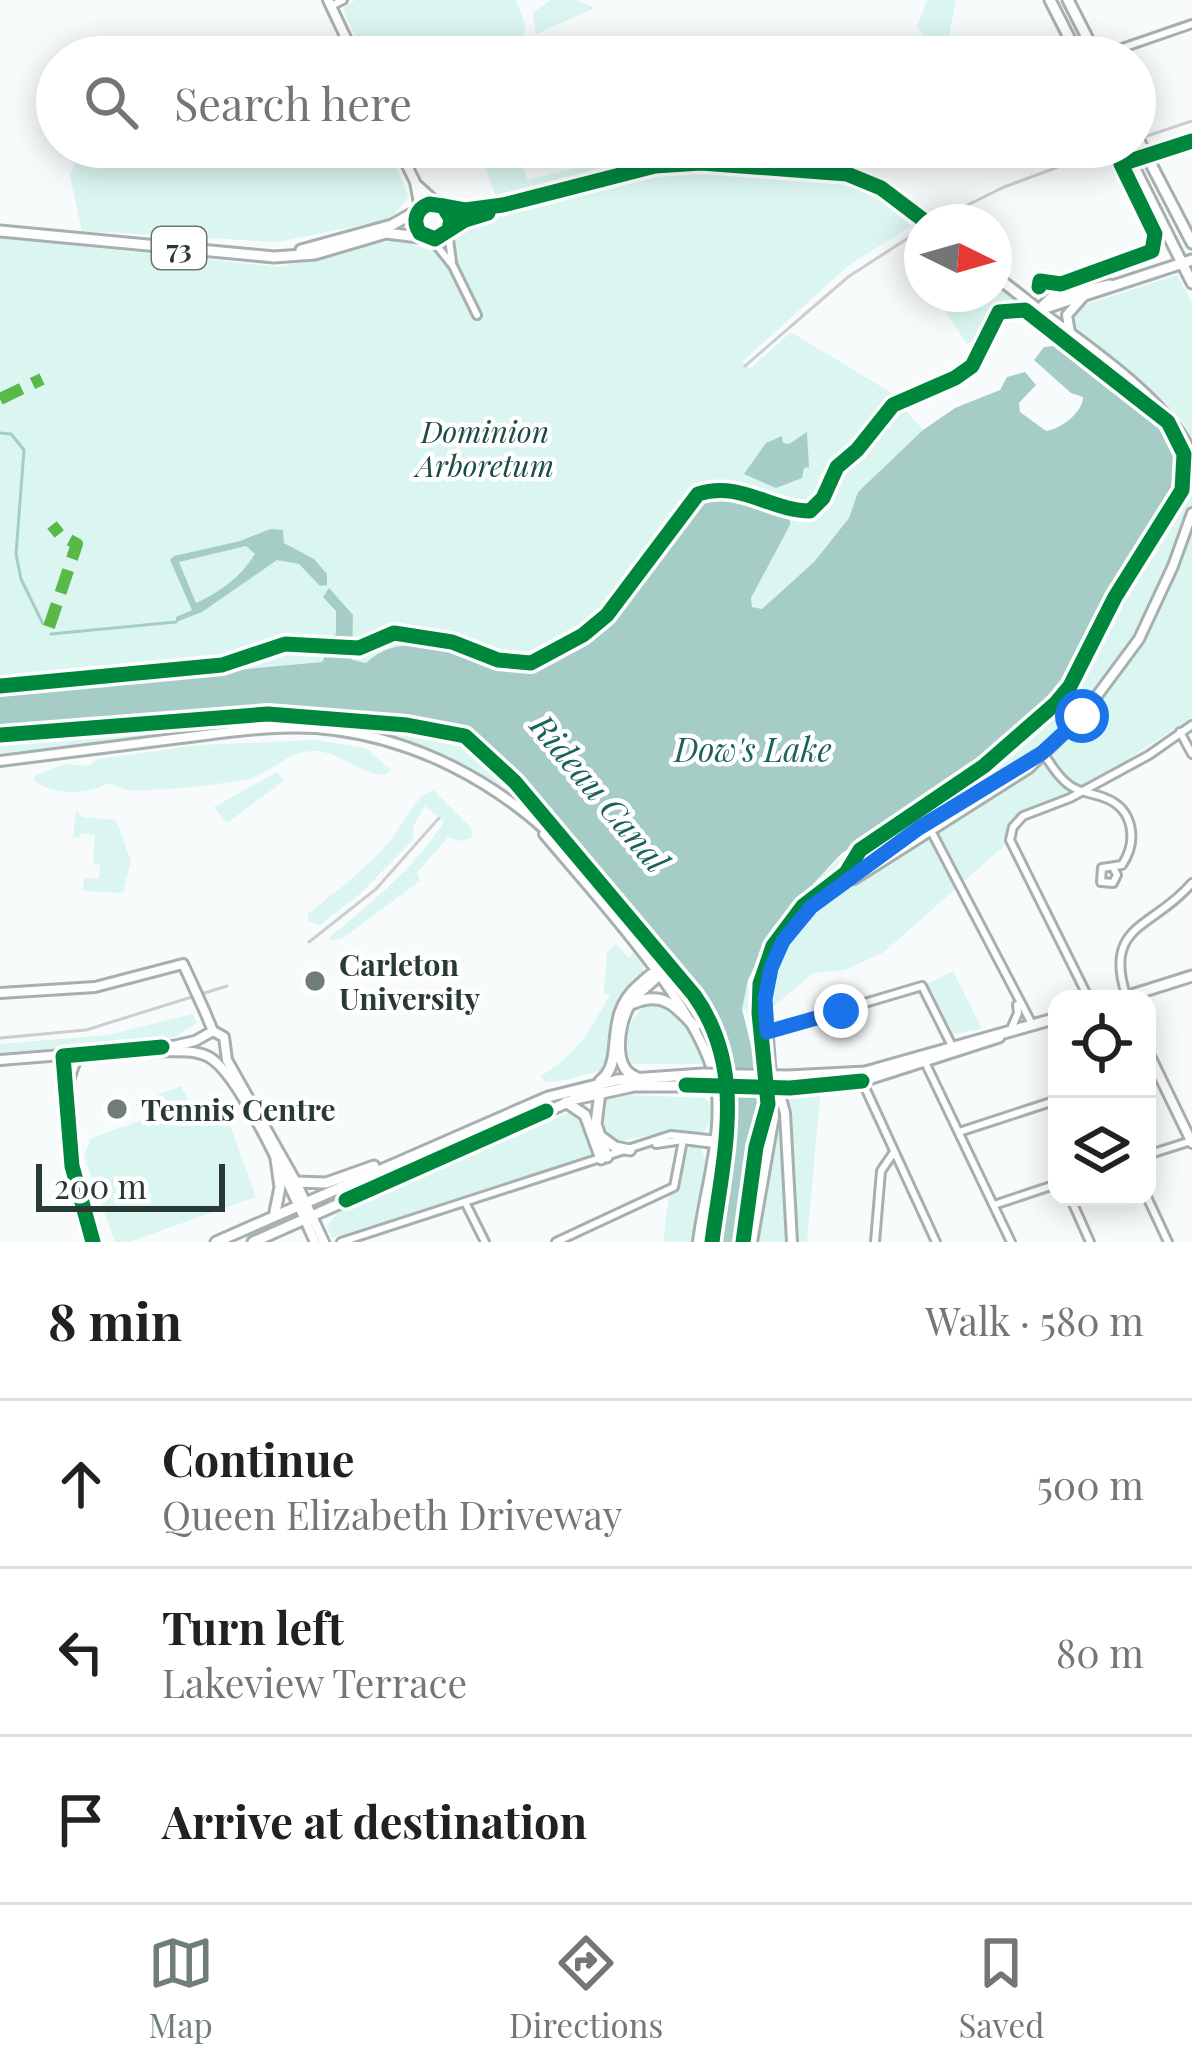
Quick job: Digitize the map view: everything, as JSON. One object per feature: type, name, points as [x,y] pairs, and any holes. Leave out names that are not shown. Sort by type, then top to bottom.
[{"type":"main road","points":[[1050,0],[1068,36]]},
{"type":"main road","points":[[1068,0],[1086,36]]},
{"type":"main road","points":[[330,3],[346,36]]},
{"type":"main road","points":[[408,168],[415,182],[417,229],[429,239]]},
{"type":"main road","name":"73","points":[[284,255],[392,225],[419,210],[440,205],[470,210],[503,205],[647,168]]},
{"type":"main road","name":"73","points":[[767,168],[847,174],[881,188],[904,206]]},
{"type":"main road","points":[[1135,168],[1186,261],[1192,284]]},
{"type":"main road","points":[[1153,168],[1192,243]]},
{"type":"main road","points":[[415,182],[452,219],[448,231]]},
{"type":"main road","name":"73","points":[[0,231],[315,254],[386,233],[429,239],[503,205]]},
{"type":"main road","points":[[1040,310],[1051,298],[1186,261]]},
{"type":"main road","points":[[1040,310],[1110,285]]},
{"type":"main road","points":[[1012,288],[1172,418],[1192,456]]},
{"type":"main road","points":[[1071,335],[1067,315],[1082,298]]},
{"type":"main road","points":[[792,1242],[785,1113],[773,1069],[765,999],[777,955],[795,923],[835,889],[1042,753],[1106,688],[1139,639],[1192,513]]},
{"type":"main road","points":[[0,761],[252,729],[341,731],[399,744],[452,766],[498,793],[555,838],[659,973],[695,1027],[715,1077],[716,1141]]},
{"type":"main road","points":[[0,993],[95,987],[183,964],[213,1030],[224,1037],[227,1060],[296,1182],[301,1203]]},
{"type":"main road","points":[[635,1077],[625,1073],[620,1061],[623,1024],[629,1005],[659,973]]},
{"type":"main road","points":[[604,1158],[597,1088],[611,1070],[619,1007],[659,973]]},
{"type":"main road","points":[[659,973],[698,1014],[714,1048],[724,1095],[701,1242]]},
{"type":"main road","points":[[1148,990],[1192,976]]},
{"type":"main road","points":[[629,1005],[646,998],[664,999],[695,1027]]},
{"type":"main road","points":[[216,1242],[543,1099],[635,1077],[862,1081],[1048,1021]]},
{"type":"main road","points":[[0,1060],[142,1050],[201,1039],[213,1030]]},
{"type":"main road","points":[[201,1039],[208,1055],[227,1073],[320,1241]]},
{"type":"main road","points":[[142,1050],[208,1055],[225,1049]]},
{"type":"main road","points":[[789,1082],[923,1059]]},
{"type":"main road","points":[[752,1242],[773,1131],[773,1069]]},
{"type":"main road","points":[[1156,1079],[1191,1142]]},
{"type":"main road","points":[[253,1242],[597,1088],[704,1080]]},
{"type":"main road","points":[[566,1102],[585,1115],[604,1158]]},
{"type":"main road","points":[[599,1132],[610,1145],[630,1150]]},
{"type":"main road","points":[[268,1217],[279,1205],[276,1159]]},
{"type":"main road","points":[[296,1182],[326,1183],[397,1160]]},
{"type":"street","points":[[330,3],[343,0]]},
{"type":"street","points":[[1156,37],[1192,24]]},
{"type":"street","points":[[448,231],[453,266]]},
{"type":"street","points":[[429,239],[453,266],[477,315]]},
{"type":"street","points":[[1085,990],[1011,834],[1023,816],[1149,754],[1192,724]]},
{"type":"street","points":[[1180,732],[1192,754]]},
{"type":"street","points":[[1042,753],[1065,782],[1117,804],[1131,824],[1130,853],[1114,869]]},
{"type":"street","points":[[929,827],[1033,1026]]},
{"type":"street","points":[[1122,990],[1118,970],[1122,946],[1192,883]]},
{"type":"street","points":[[767,1032],[922,986],[953,1049]]},
{"type":"street","points":[[1009,1033],[1018,1013],[1014,995]]},
{"type":"street","points":[[68,1102],[70,1075],[81,1054]]},
{"type":"street","points":[[63,1056],[72,1166],[93,1242]]},
{"type":"street","points":[[923,1059],[1011,1242]]},
{"type":"street","points":[[862,1081],[936,1242]]},
{"type":"street","points":[[959,1132],[1048,1103]]},
{"type":"street","points":[[320,1241],[343,1241],[678,1134],[716,1141]]},
{"type":"street","points":[[556,1242],[674,1187],[683,1140]]},
{"type":"street","points":[[646,1145],[716,1141]]},
{"type":"street","points":[[1156,1152],[1191,1142]]},
{"type":"street","points":[[875,1242],[881,1171],[894,1152]]},
{"type":"street","points":[[994,1205],[1048,1187]]},
{"type":"street","points":[[465,1202],[485,1242]]},
{"type":"street","points":[[1074,1206],[1090,1242]]},
{"type":"street","points":[[1151,1206],[1168,1242]]},
{"type":"green space","points":[[355,0],[516,0],[526,27],[522,36],[355,36],[344,7]]},
{"type":"green space","points":[[551,0],[576,0],[595,8],[536,34],[533,13]]},
{"type":"green space","points":[[927,0],[956,0],[949,36],[924,36],[917,27]]},
{"type":"green space","points":[[73,168],[396,168],[409,197],[390,219],[277,242],[82,231],[70,176]]},
{"type":"green space","points":[[486,168],[523,168],[528,180],[577,168],[602,168],[495,195]]},
{"type":"green space","name":"Dominion Arboretum","points":[[667,170],[853,182],[904,220],[904,230],[848,266],[742,362],[750,369],[791,332],[890,392],[923,430],[858,492],[849,518],[814,562],[762,609],[752,606],[751,598],[790,525],[700,498],[620,610],[590,635],[527,672],[424,644],[366,663],[323,662],[0,692],[0,238],[280,267],[397,239],[432,251],[452,244],[468,223]]},
{"type":"green space","points":[[1177,275],[1192,303],[1192,441],[1166,403],[1074,329],[1070,316],[1078,307]]},
{"type":"green space","points":[[1012,298],[1017,302],[1026,321],[1002,321],[995,326],[989,322],[967,344],[946,312],[1012,312]]},
{"type":"green space","points":[[1192,457],[1192,718],[1083,787],[1014,818],[1005,845],[884,952],[845,970],[813,973],[773,1007],[749,1011],[758,1061],[746,1010],[741,1009],[753,970],[771,936],[793,906],[847,853],[1000,747],[1048,702],[1136,550],[1173,501],[1184,465]]},
{"type":"green space","points":[[265,716],[393,725],[464,737],[514,783],[635,930],[528,811],[468,770],[405,743],[340,729],[274,726],[207,729],[0,757],[0,737]]},
{"type":"green space","points":[[315,740],[366,748],[391,770],[376,774],[315,751],[291,757],[255,777],[190,787],[133,790],[108,783],[70,792],[34,780],[65,764],[88,766],[98,759],[199,745]]},
{"type":"green space","points":[[277,772],[284,781],[227,823],[214,807]]},
{"type":"green space","points":[[433,790],[472,829],[472,838],[448,837],[417,873],[420,881],[343,938],[330,941],[406,869],[444,822],[425,806],[413,827],[413,840],[361,893],[320,925],[308,921],[308,914],[370,862],[413,806]]},
{"type":"green space","points":[[76,811],[83,817],[116,820],[131,861],[123,893],[83,891],[84,878],[99,879],[100,865],[93,863],[95,835],[73,837]]},
{"type":"green space","points":[[616,944],[629,958],[634,952],[644,968],[641,979],[619,1002],[609,1069],[545,1082],[541,1076],[582,1041],[610,995],[604,992],[607,952]]},
{"type":"green space","points":[[953,971],[982,1029],[953,1034],[927,984]]},
{"type":"green space","points":[[655,1004],[680,1019],[703,1064],[628,1064],[633,1019]]},
{"type":"green space","points":[[193,1014],[197,1023],[175,1037],[0,1053],[0,1044],[107,1035]]},
{"type":"green space","points":[[181,1086],[196,1116],[223,1106],[256,1197],[129,1242],[115,1242],[84,1156],[91,1138],[156,1115],[151,1097]]},
{"type":"green space","points":[[630,1095],[705,1098],[710,1103],[710,1123],[703,1132],[661,1133],[616,1142],[603,1131],[606,1100]]},
{"type":"green space","points":[[820,1096],[807,1242],[795,1242],[789,1097]]},
{"type":"green space","points":[[567,1113],[578,1113],[587,1127],[589,1156],[332,1238],[327,1226],[338,1213]]},
{"type":"green space","points":[[781,1116],[788,1242],[756,1242]]},
{"type":"green space","points":[[693,1145],[701,1149],[706,1161],[695,1242],[663,1242],[669,1194],[680,1186],[685,1151]]},
{"type":"water","name":"Dow's Lake","points":[[1062,345],[1123,390],[1159,426],[1171,446],[1178,495],[1107,596],[1063,684],[1031,721],[842,853],[774,926],[748,980],[742,1009],[760,1082],[741,1242],[719,1242],[737,1105],[732,1061],[719,1030],[628,909],[481,747],[462,734],[436,727],[310,716],[177,718],[0,733],[0,692],[322,662],[336,633],[336,611],[323,597],[329,588],[353,615],[352,660],[366,663],[383,651],[422,645],[527,671],[590,635],[620,610],[700,498],[711,495],[747,496],[790,515],[790,525],[751,598],[752,607],[762,609],[814,562],[849,518],[858,492],[923,430],[955,408],[1000,390],[1007,377],[1025,372],[1036,385],[1019,403],[1020,412],[1046,431],[1070,419],[1083,397],[1071,393],[1034,360],[1044,347]]},
{"type":"water","points":[[807,432],[809,467],[804,468],[802,478],[776,488],[744,474],[766,443],[782,436],[783,443],[789,444]]},
{"type":"water","points":[[270,529],[283,530],[284,543],[314,559],[327,574],[327,585],[320,586],[299,564],[277,560],[202,612],[176,622],[176,617],[192,610],[170,560]],"holes":[[[246,546],[255,554],[229,583],[196,603],[179,562]]]},
{"type":"waterway","points":[[0,433],[11,434],[24,450],[16,554],[21,579],[43,624]]},
{"type":"waterway","points":[[51,634],[176,622]]},
{"type":"tram line","points":[[1156,133],[1192,121]]},
{"type":"tram line","points":[[970,204],[1055,168]]},
{"type":"tram line","points":[[745,366],[848,277],[904,241]]},
{"type":"tram line","points":[[309,942],[376,889],[439,818]]},
{"type":"tram line","points":[[0,1038],[86,1030],[227,986]]},
{"type":"marked path","points":[[0,399],[42,379]]},
{"type":"marked path","points":[[49,627],[77,544],[52,525]]},
{"type":"cycle path","points":[[1156,153],[1192,141]]},
{"type":"cycle path","points":[[443,206],[465,210],[503,205],[647,168]]},
{"type":"cycle path","points":[[767,168],[847,174],[881,188],[904,205]]},
{"type":"cycle path","points":[[1039,287],[1040,281],[1061,284],[1152,251],[1155,234],[1123,168]]},
{"type":"cycle path","points":[[449,230],[451,219],[443,206],[429,204],[418,212],[420,233],[435,239],[465,220],[488,213]]},
{"type":"cycle path","points":[[0,686],[222,665],[285,644],[359,648],[394,633],[452,642],[498,660],[531,663],[583,635],[607,615],[698,494],[741,493],[810,511],[823,498],[837,467],[893,405],[972,366],[999,312],[1025,310],[1168,422],[1184,454],[1182,490],[1115,597],[1070,686],[1055,704],[984,766],[860,850],[846,873],[803,906],[773,946],[760,984],[759,1013],[768,1104],[756,1147],[743,1242]]},
{"type":"cycle path","points":[[0,735],[268,714],[407,725],[465,736],[515,782],[694,995],[711,1024],[721,1053],[727,1115],[712,1242]]},
{"type":"cycle path","points":[[93,1242],[72,1166],[63,1056],[162,1047]]},
{"type":"cycle path","points":[[686,1085],[790,1088],[862,1081]]},
{"type":"cycle path","points":[[346,1200],[546,1111]]},
{"type":"place","name":"Carleton University","points":[[315,981]]},
{"type":"place","name":"Tennis Centre","points":[[117,1109]]},
{"type":"route","points":[[841,1011],[767,1032],[765,999],[771,968],[795,923],[869,862],[1042,753],[1082,716]]},
{"type":"water label","name":"Rideau Canal","points":[[601,792]]}]
